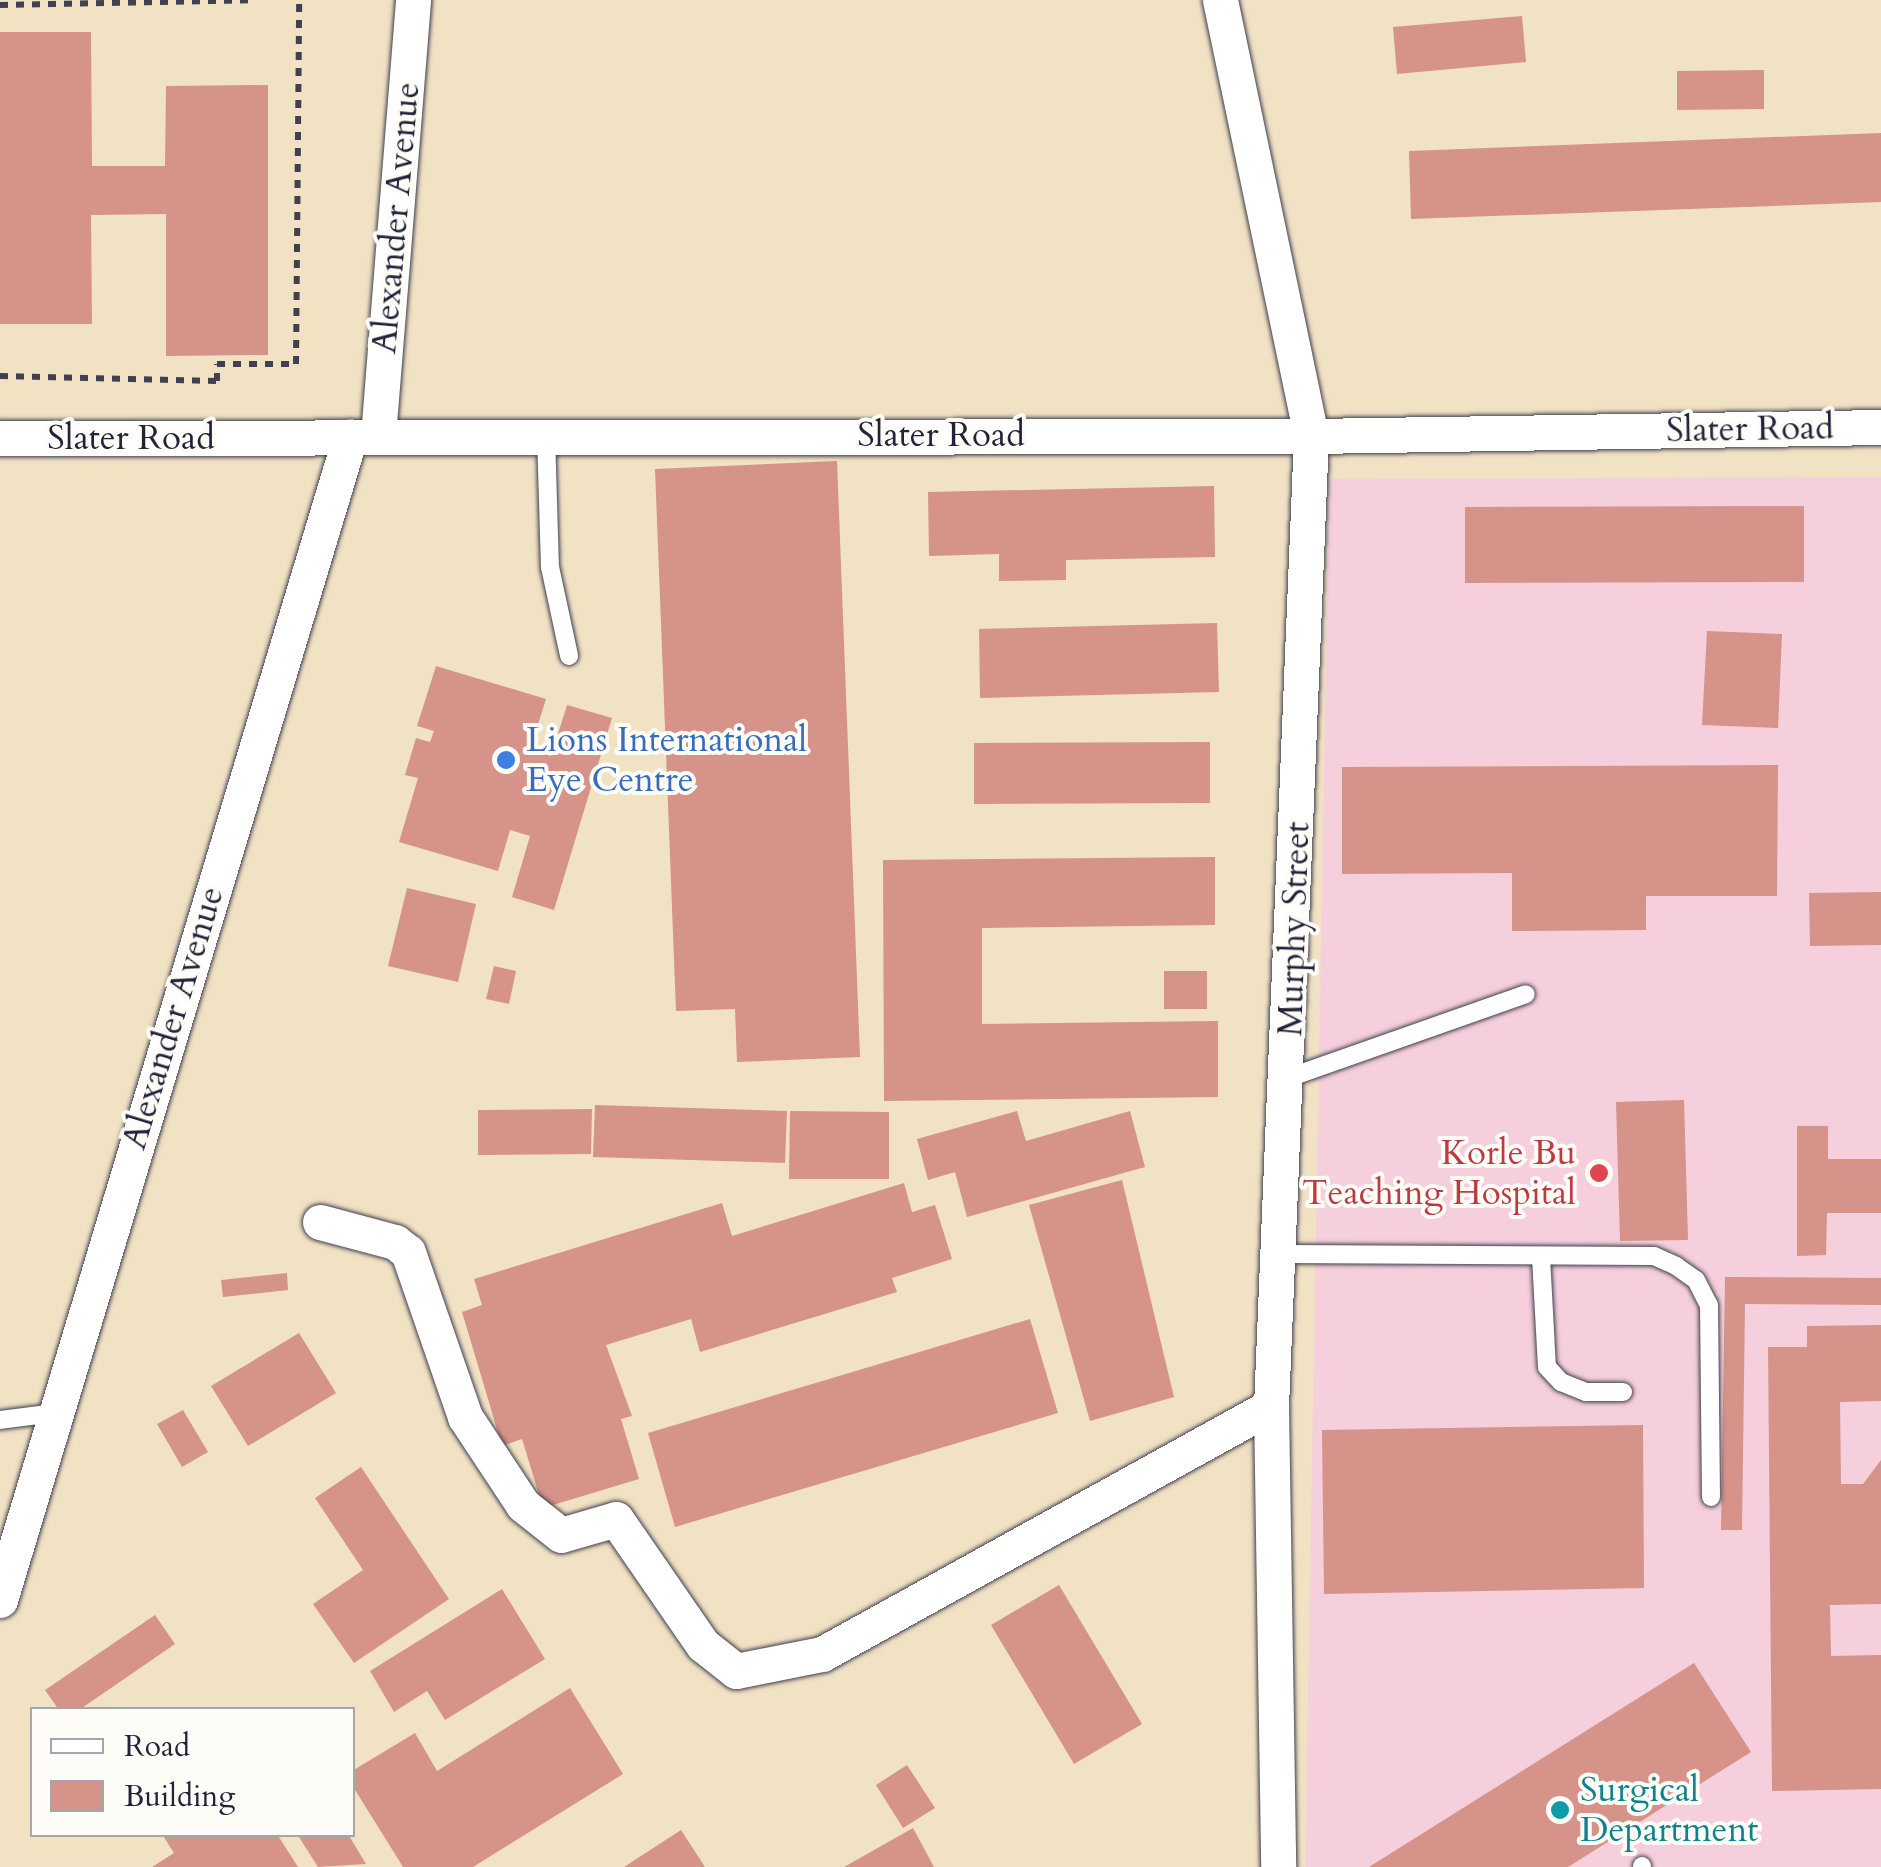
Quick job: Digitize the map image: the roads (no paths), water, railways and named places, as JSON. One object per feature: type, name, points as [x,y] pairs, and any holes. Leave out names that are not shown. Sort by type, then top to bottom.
[{"type":"street","name":"Alexander Avenue","points":[[0,1600],[55,1412],[364,436],[413,0]]},
{"type":"street","name":"Murphy Street","points":[[1220,0],[1311,436],[1282,1254],[1271,1406],[1278,1867]]},
{"type":"street","name":"Slater Road","points":[[0,438],[546,434],[1311,436],[1881,428]]},
{"type":"street","points":[[320,1222],[395,1242],[408,1252],[465,1418],[523,1505],[561,1535],[616,1520],[703,1645],[736,1671],[822,1654],[1271,1406]]},
{"type":"lane","points":[[546,434],[550,567],[568,656]]},
{"type":"lane","points":[[1288,1078],[1526,994]]},
{"type":"lane","points":[[1282,1254],[1654,1256],[1696,1280],[1709,1305],[1710,1497]]},
{"type":"lane","points":[[1542,1256],[1547,1367],[1561,1382],[1586,1392],[1623,1392]]},
{"type":"lane","points":[[0,1420],[55,1412]]},
{"type":"place","name":"Lions International Eye Centre","points":[[506,760]]},
{"type":"place","name":"Korle Bu Teaching Hospital","points":[[1599,1173]]},
{"type":"place","name":"Surgical Department","points":[[1560,1810]]}]
